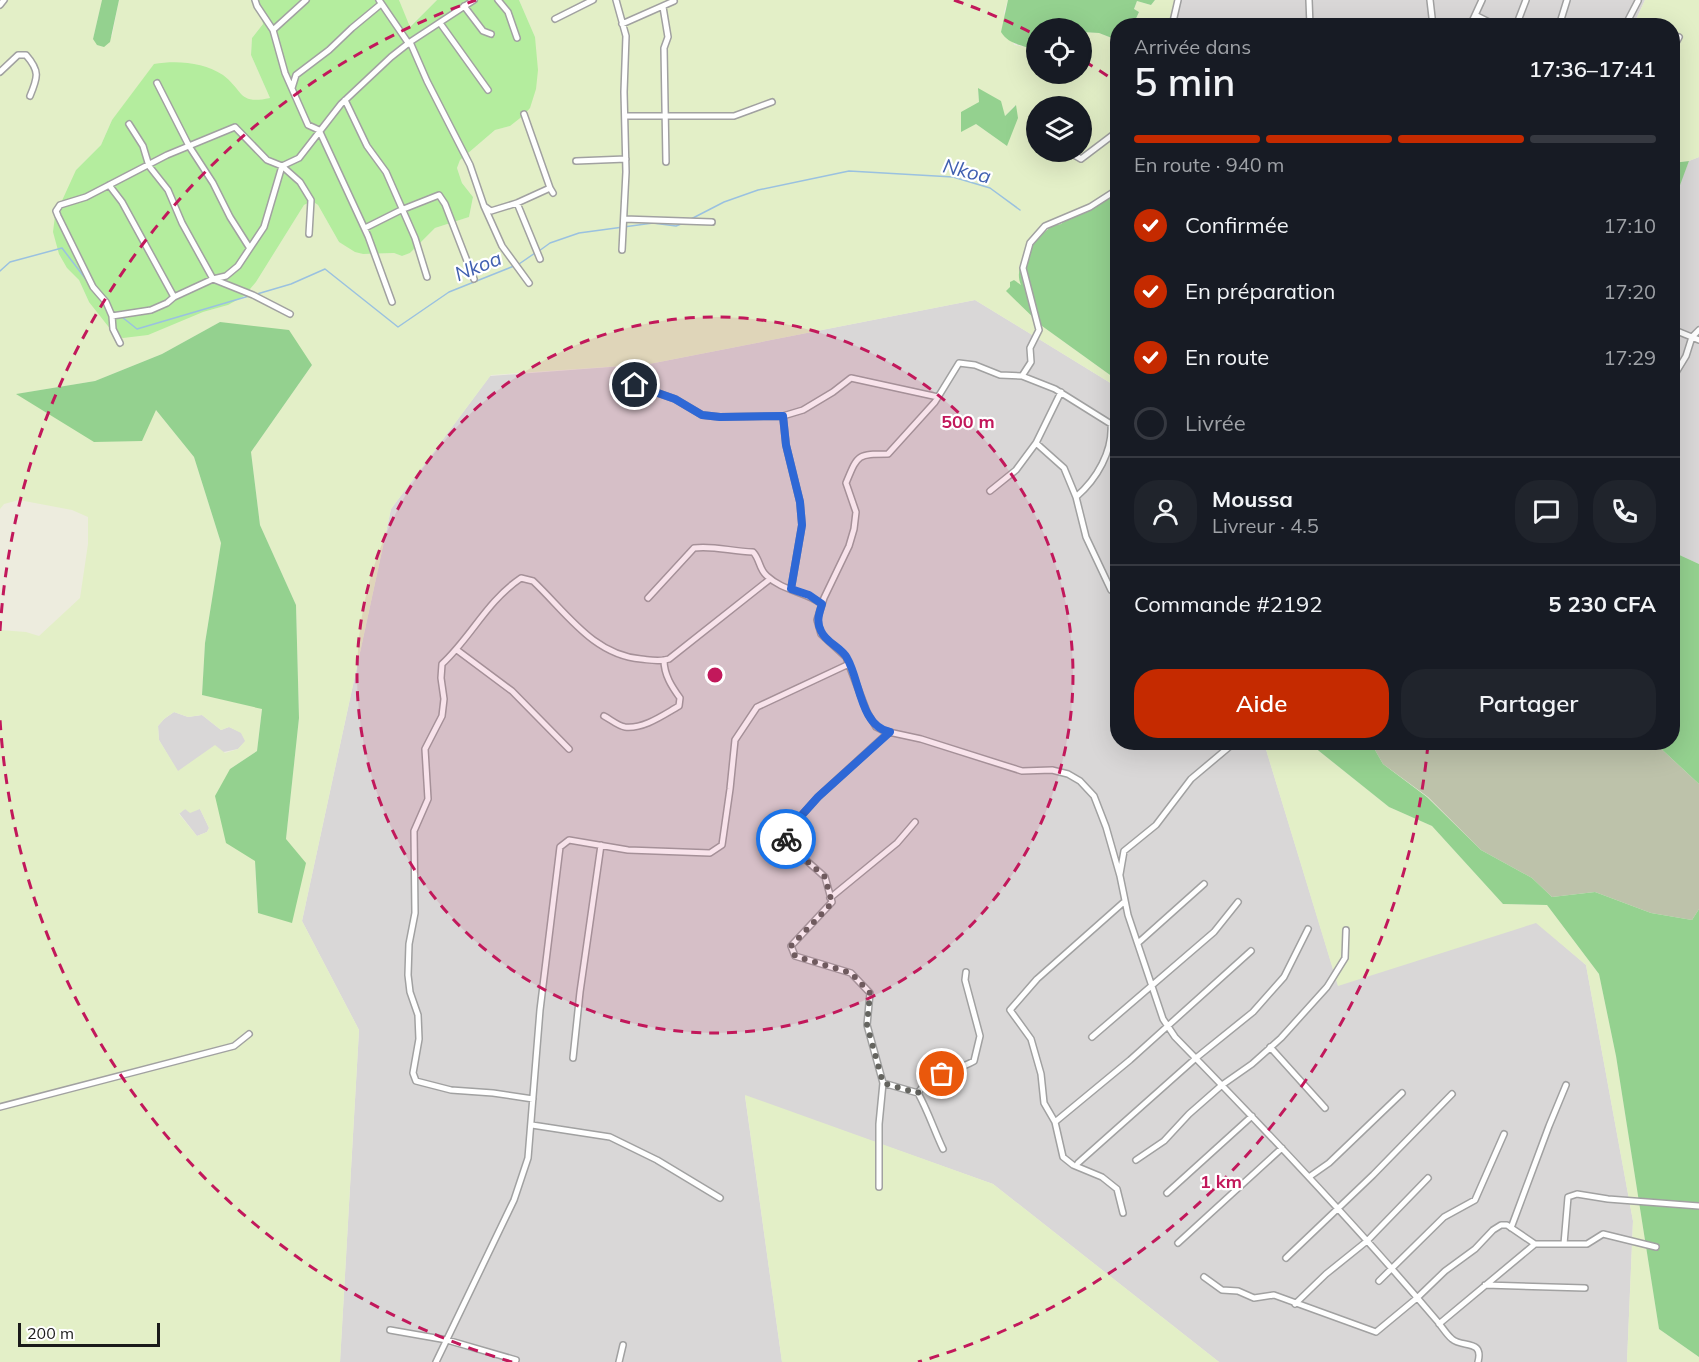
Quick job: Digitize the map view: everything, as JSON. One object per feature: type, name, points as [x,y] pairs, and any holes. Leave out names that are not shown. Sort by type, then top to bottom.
[{"type":"street","points":[[0,5],[4,0]]},
{"type":"street","points":[[255,0],[273,30],[285,73],[308,125],[319,130],[365,228],[392,302]]},
{"type":"street","points":[[293,0],[293,10]]},
{"type":"street","points":[[273,30],[306,0]]},
{"type":"street","points":[[459,0],[466,5],[483,31],[491,34]]},
{"type":"street","points":[[112,316],[151,310],[213,279],[226,276],[238,266],[264,226],[282,166],[299,158],[345,100],[409,43],[474,0]]},
{"type":"street","points":[[498,0],[508,12],[517,38]]},
{"type":"street","points":[[555,19],[593,0]]},
{"type":"street","points":[[616,0],[626,36],[626,159],[622,250]]},
{"type":"street","points":[[1174,18],[1178,0]]},
{"type":"street","points":[[1309,0],[1310,18]]},
{"type":"street","points":[[1430,0],[1432,18]]},
{"type":"street","points":[[1474,18],[1482,0]]},
{"type":"street","points":[[1519,18],[1526,0]]},
{"type":"street","points":[[1561,18],[1567,0]]},
{"type":"street","points":[[622,24],[674,1]]},
{"type":"street","points":[[1629,18],[1638,1]]},
{"type":"street","points":[[292,88],[296,75],[329,50],[380,2],[409,43],[470,165],[484,206],[502,246],[529,283]]},
{"type":"street","points":[[663,7],[668,37],[664,48],[666,162]]},
{"type":"street","points":[[1475,15],[1481,18]]},
{"type":"street","points":[[440,23],[488,90]]},
{"type":"street","points":[[0,72],[18,55],[26,55],[35,65],[38,73],[30,96]]},
{"type":"street","points":[[157,83],[189,146],[249,247]]},
{"type":"street","points":[[345,100],[366,146],[386,172],[415,238],[427,277]]},
{"type":"street","points":[[625,116],[734,116],[772,102]]},
{"type":"street","points":[[484,206],[491,211],[551,190],[524,114]]},
{"type":"street","points":[[129,124],[143,146],[149,166],[168,190],[182,223],[213,279],[290,314]]},
{"type":"street","points":[[120,343],[113,329],[112,316],[106,302],[93,287],[56,210],[60,205],[86,197],[149,166],[167,154],[235,127],[267,160],[282,166],[300,182],[311,200],[309,234]]},
{"type":"street","points":[[1092,152],[1110,138]]},
{"type":"street","points":[[576,161],[626,159]]},
{"type":"street","points":[[109,185],[122,202],[174,297]]},
{"type":"street","points":[[1022,376],[1031,362],[1030,348],[1039,330],[1023,268],[1030,243],[1045,226],[1090,207],[1110,194]]},
{"type":"street","points":[[365,228],[401,210],[440,195],[474,279]]},
{"type":"street","points":[[517,203],[540,259]]},
{"type":"street","points":[[624,219],[712,222]]},
{"type":"street","points":[[1680,366],[1692,337],[1699,330]]},
{"type":"street","points":[[1680,332],[1699,340]]},
{"type":"street","points":[[1110,423],[1061,392],[1022,376],[1000,375],[975,365],[959,363],[938,397],[888,454],[865,454],[855,460],[846,483],[856,512],[854,529],[817,620],[822,634],[846,657],[867,712],[876,727],[1022,771],[1052,770],[1068,774],[1080,781],[1094,796],[1106,827],[1125,901],[1163,1019],[1175,1037],[1367,1240],[1452,1340],[1477,1349],[1478,1362]]},
{"type":"street","points":[[635,385],[675,399],[702,415],[720,417],[783,416],[803,410],[851,378],[938,397]]},
{"type":"street","points":[[990,491],[1016,470],[1036,443],[1061,392]]},
{"type":"street","points":[[783,416],[786,445],[800,502],[802,525],[791,589]]},
{"type":"street","points":[[1076,497],[1087,488],[1097,474],[1110,440]]},
{"type":"street","points":[[1036,443],[1064,468],[1076,497],[1086,537],[1110,590]]},
{"type":"street","points":[[648,598],[694,548],[705,546],[734,552],[753,552],[759,558],[764,574],[779,586],[809,595],[822,604]]},
{"type":"street","points":[[533,1099],[493,1092],[451,1090],[416,1081],[413,1073],[419,1039],[418,1015],[410,992],[408,975],[409,944],[414,913],[414,831],[428,799],[424,749],[442,716],[444,699],[442,664],[457,650],[481,615],[508,587],[521,579],[533,581],[591,639],[626,658],[664,660],[669,659],[770,579]]},
{"type":"street","points":[[457,650],[512,691],[569,749]]},
{"type":"street","points":[[604,716],[623,727],[636,726],[653,721],[679,706],[680,698],[664,669],[664,660]]},
{"type":"street","points":[[436,1362],[514,1200],[528,1158],[540,1010],[560,847],[569,840],[628,850],[710,853],[722,845],[735,740],[757,707],[849,664]]},
{"type":"street","points":[[879,1187],[879,1124],[883,1083],[867,1025],[870,993],[851,973],[795,956],[791,946],[832,903],[825,877],[790,846],[784,835],[818,797],[890,732]]},
{"type":"street","points":[[1120,876],[1124,851],[1156,825],[1191,779],[1225,750]]},
{"type":"street","points":[[830,898],[897,843],[915,822]]},
{"type":"street","points":[[573,1058],[601,845]]},
{"type":"street","points":[[1138,943],[1204,884]]},
{"type":"street","points":[[1123,1213],[1117,1189],[1102,1177],[1073,1166],[1063,1157],[1055,1122],[1044,1103],[1041,1074],[1031,1039],[1010,1010],[1037,979],[1125,901]]},
{"type":"street","points":[[1092,1037],[1214,933],[1238,902]]},
{"type":"street","points":[[1078,1163],[1196,1058],[1253,1012],[1284,977],[1308,929]]},
{"type":"street","points":[[1136,1160],[1164,1141],[1189,1114],[1222,1085],[1252,1064],[1327,987],[1345,958],[1346,930]]},
{"type":"street","points":[[1055,1122],[1168,1026],[1251,951]]},
{"type":"street","points":[[918,1093],[924,1083],[974,1061],[980,1036],[965,980],[966,972]]},
{"type":"street","points":[[0,1107],[234,1046],[249,1034]]},
{"type":"street","points":[[1270,1047],[1325,1108]]},
{"type":"street","points":[[883,1083],[918,1093],[943,1149]]},
{"type":"street","points":[[1512,1228],[1566,1085]]},
{"type":"street","points":[[1309,1177],[1329,1163],[1402,1093]]},
{"type":"street","points":[[1286,1258],[1406,1142],[1452,1094]]},
{"type":"street","points":[[1167,1193],[1252,1116]]},
{"type":"street","points":[[532,1125],[610,1137],[657,1160],[720,1198]]},
{"type":"street","points":[[1379,1281],[1444,1217],[1475,1200],[1504,1134]]},
{"type":"street","points":[[1178,1243],[1282,1148]]},
{"type":"street","points":[[1295,1304],[1326,1274],[1367,1240],[1428,1178]]},
{"type":"street","points":[[1564,1244],[1568,1197],[1576,1194],[1608,1199],[1699,1206]]},
{"type":"street","points":[[1204,1277],[1222,1290],[1238,1291],[1254,1298],[1274,1295],[1377,1332],[1501,1225],[1507,1225],[1535,1244],[1587,1244],[1603,1234],[1656,1247]]},
{"type":"street","points":[[1439,1324],[1535,1244]]},
{"type":"street","points":[[1485,1285],[1585,1288]]},
{"type":"street","points":[[390,1330],[447,1340],[516,1359]]},
{"type":"street","points":[[619,1362],[622,1345]]},
{"type":"shaded area","points":[[0,0],[102,0],[93,39],[112,36],[119,0],[257,0],[263,24],[252,38],[251,55],[270,98],[254,102],[246,99],[222,75],[112,120],[101,145],[76,170],[67,268],[79,280],[89,302],[203,312],[228,305],[256,282],[304,205],[312,201],[318,205],[339,242],[363,254],[394,253],[402,256],[410,253],[435,228],[469,217],[473,197],[462,183],[457,168],[460,160],[495,130],[510,126],[535,37],[519,0],[1008,0],[1004,12],[1014,45],[1026,47],[1026,84],[1092,84],[1092,33],[1110,37],[1110,194],[1032,239],[1019,267],[1022,287],[1014,280],[1010,282],[1042,326],[1110,375],[1110,383],[975,300],[649,364],[491,375],[391,509],[302,921],[359,1030],[340,1362],[0,1362],[0,630],[26,632],[39,636],[80,598],[88,544],[88,517],[72,510],[19,500],[4,504],[0,509]],"holes":[[[978,89],[1005,116],[1015,105],[1007,146],[976,124],[961,131],[979,102]],[[220,322],[312,365],[251,452],[260,525],[296,605],[299,718],[286,839],[258,913],[255,861],[230,769],[257,751],[262,708],[202,695],[205,643],[221,543],[194,457],[156,410],[17,394],[95,381],[162,354]],[[174,712],[188,717],[202,715],[221,730],[229,727],[241,733],[245,741],[238,749],[225,753],[215,745],[178,771],[159,740],[158,726]],[[185,809],[190,813],[200,809],[209,828],[207,832],[197,836],[179,814]]]},
{"type":"shaded area","points":[[399,0],[437,0],[409,27]]},
{"type":"shaded area","points":[[1155,0],[1177,0],[1173,18],[1136,18],[1139,12],[1134,10],[1137,1],[1151,5]]},
{"type":"shaded area","points":[[1177,0],[1645,0],[1636,18],[1174,18]]},
{"type":"shaded area","points":[[1645,0],[1699,0],[1699,157],[1680,162],[1680,18],[1637,18]]},
{"type":"shaded area","points":[[1699,157],[1699,564],[1680,555],[1680,184],[1689,161]]},
{"type":"shaded area","points":[[975,300],[1110,383],[1110,750],[1266,750],[1338,985],[1536,922],[1586,965],[1633,1221],[1627,1362],[1219,1362],[993,1184],[745,1096],[782,1362],[340,1362],[359,1030],[302,921],[391,509],[490,376],[649,364]]},
{"type":"shaded area","points":[[174,712],[188,717],[202,715],[221,730],[229,727],[241,732],[246,741],[238,749],[199,757],[178,772],[159,740],[158,726]]},
{"type":"shaded area","points":[[1266,750],[1318,750],[1389,807],[1432,826],[1503,904],[1547,905],[1599,974],[1616,1056],[1659,1329],[1699,1357],[1699,1362],[1627,1362],[1633,1221],[1586,965],[1536,923],[1338,986]]},
{"type":"shaded area","points":[[1375,750],[1663,750],[1699,784],[1699,909],[1692,920],[1651,913],[1595,892],[1552,897],[1532,878],[1481,850],[1428,797],[1383,764]]},
{"type":"shaded area","points":[[185,809],[200,809],[209,828],[207,832],[197,836],[179,813]]},
{"type":"shaded area","points":[[745,1095],[993,1184],[1219,1362],[782,1362]]},
{"type":"green space","points":[[102,0],[119,0],[110,42],[104,47],[97,45],[93,39]]},
{"type":"green space","points":[[257,0],[399,0],[410,27],[437,0],[519,0],[535,37],[538,70],[536,89],[530,108],[510,126],[495,130],[460,160],[457,168],[462,183],[473,197],[469,217],[435,228],[410,253],[402,256],[394,253],[355,252],[339,242],[318,205],[312,201],[304,205],[256,282],[244,296],[228,305],[203,312],[148,335],[123,338],[115,335],[89,302],[79,280],[67,268],[59,254],[53,232],[55,216],[76,170],[101,145],[112,120],[154,64],[180,62],[207,67],[223,75],[247,98],[260,100],[270,98],[251,55],[252,38],[263,24]]},
{"type":"green space","points":[[1008,0],[1155,0],[1151,5],[1137,1],[1134,9],[1139,12],[1136,18],[1110,18],[1110,37],[1092,33],[1092,18],[1026,18],[1026,47],[1013,43],[1001,32]]},
{"type":"green space","points":[[978,88],[1001,101],[1005,116],[1016,105],[1018,118],[1007,146],[976,124],[961,132],[961,112],[979,102]]},
{"type":"green space","points":[[1689,161],[1680,185],[1680,162]]},
{"type":"green space","points":[[1110,194],[1110,375],[1042,326],[1006,291],[1010,287],[1010,282],[1014,280],[1021,285],[1020,267],[1032,239],[1052,226],[1061,224],[1083,208]]},
{"type":"green space","points":[[220,322],[289,330],[312,365],[251,452],[260,525],[296,605],[299,718],[286,839],[306,863],[292,923],[258,913],[255,861],[226,843],[215,796],[230,769],[257,751],[262,709],[202,695],[205,643],[221,543],[194,457],[156,410],[142,441],[94,442],[16,394],[95,381],[162,354]]},
{"type":"green space","points":[[1680,555],[1699,564],[1699,784],[1663,750],[1680,750]]},
{"type":"green space","points":[[1318,750],[1375,750],[1383,764],[1427,797],[1481,850],[1532,878],[1552,897],[1595,892],[1651,913],[1692,920],[1699,909],[1699,1357],[1659,1329],[1616,1056],[1599,974],[1547,905],[1503,904],[1432,826],[1389,807]]},
{"type":"waterway","name":"Nkoa","points":[[691,219],[724,202],[758,190],[849,171],[953,177],[990,188],[1020,210]]},
{"type":"waterway","name":"Nkoa","points":[[539,251],[550,243],[579,233],[653,223],[676,226],[681,224]]},
{"type":"waterway","name":"Nkoa","points":[[0,271],[10,262],[62,248],[88,282]]},
{"type":"waterway","name":"Nkoa","points":[[519,264],[535,253]]},
{"type":"waterway","name":"Nkoa","points":[[257,294],[291,284],[325,269],[398,327],[449,292],[514,266]]},
{"type":"waterway","name":"Nkoa","points":[[122,317],[137,329],[249,296]]},
{"type":"way so far","points":[[786,839],[790,846],[825,877],[832,903],[791,946],[795,956],[851,973],[870,993],[867,1025],[883,1083],[918,1093],[924,1083],[942,1074]]},
{"type":"route","points":[[635,385],[675,399],[702,415],[783,416],[786,445],[800,502],[802,525],[791,589],[809,595],[822,604],[817,620],[822,634],[846,657],[867,712],[876,727],[890,732],[818,797],[784,835],[786,839]]}]
